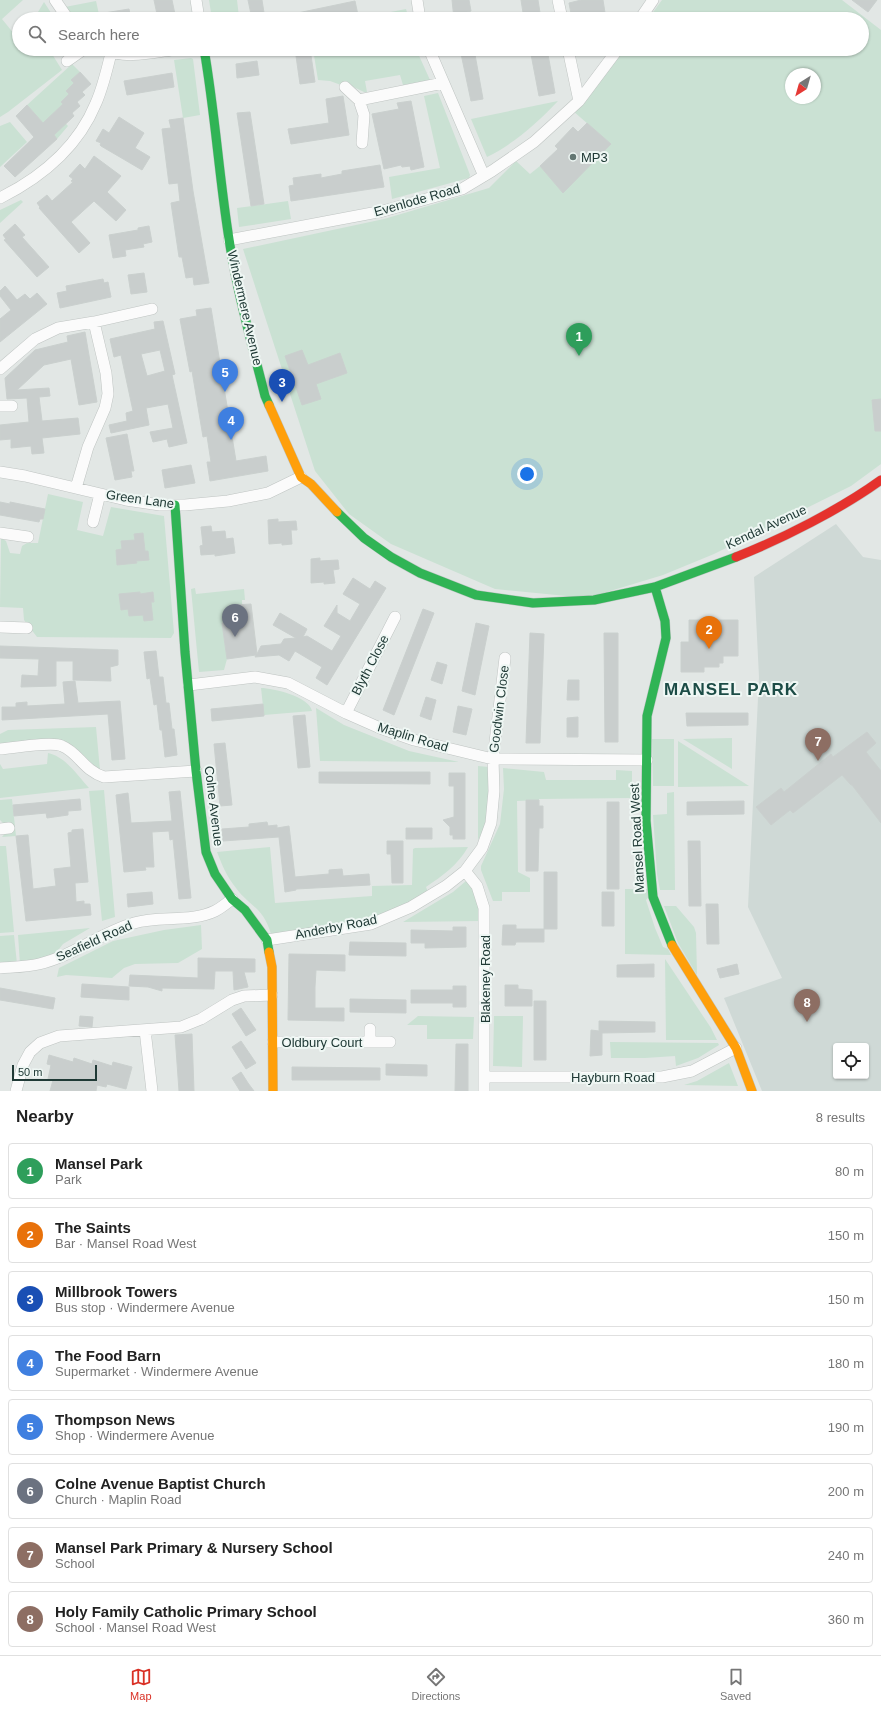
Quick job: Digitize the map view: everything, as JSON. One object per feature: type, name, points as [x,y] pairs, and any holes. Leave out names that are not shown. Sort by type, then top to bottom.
[{"type":"street","points":[[55,0],[63,12]]},
{"type":"street","points":[[196,0],[198,12]]},
{"type":"street","points":[[417,0],[419,12]]},
{"type":"street","points":[[558,0],[561,12]]},
{"type":"street","points":[[645,12],[654,0]]},
{"type":"street","points":[[67,61],[74,56]]},
{"type":"street","points":[[0,198],[39,175],[68,150],[85,124],[96,103],[106,56]]},
{"type":"street","name":"Windermere Avenue","points":[[205,56],[229,240],[239,291],[265,396],[302,477],[311,484],[352,528],[391,557],[420,573],[476,595],[533,603],[594,600],[655,586]]},
{"type":"street","points":[[432,56],[484,176]]},
{"type":"street","points":[[569,56],[579,101]]},
{"type":"street","name":"Evenlode Road","points":[[229,240],[383,211],[462,189],[534,142],[579,101],[613,56]]},
{"type":"street","points":[[359,100],[443,83]]},
{"type":"street","points":[[345,87],[359,100],[364,115],[362,143]]},
{"type":"street","points":[[0,369],[35,339],[58,328],[94,322],[152,309]]},
{"type":"street","points":[[76,488],[88,447],[105,408],[108,394],[106,373],[94,322]]},
{"type":"street","points":[[0,406],[12,406]]},
{"type":"street","name":"Green Lane","points":[[0,472],[25,476],[126,500],[160,505],[228,501],[268,493],[302,477]]},
{"type":"street","name":"Kendal Avenue","points":[[655,586],[748,552],[809,523],[870,488],[881,480]]},
{"type":"street","points":[[93,522],[100,494]]},
{"type":"street","name":"Colne Avenue","points":[[175,505],[196,771],[206,853],[215,874],[232,899],[253,920],[267,940],[272,967],[273,1091]]},
{"type":"street","points":[[0,533],[28,537]]},
{"type":"street","name":"Mansel Road West","points":[[655,586],[665,621],[666,638],[647,716],[646,821],[653,896],[671,944],[736,1048],[752,1091]]},
{"type":"street","name":"Blyth Close","points":[[346,713],[394,617]]},
{"type":"street","points":[[0,627],[27,628]]},
{"type":"street","name":"Goodwin Close","points":[[493,759],[505,658]]},
{"type":"street","name":"Maplin Road","points":[[189,685],[255,677],[288,683],[346,713],[380,728],[414,740],[493,759],[647,760]]},
{"type":"street","points":[[0,749],[50,744],[62,745],[74,754],[94,774],[104,778],[196,771]]},
{"type":"street","name":"Anderby Road","points":[[267,940],[371,924],[411,907],[446,886],[465,871],[482,848],[491,823],[494,791],[493,759]]},
{"type":"street","name":"Blakeney Road","points":[[465,871],[477,886],[484,908],[484,1091]]},
{"type":"street","name":"Seafield Road","points":[[0,968],[39,964],[78,949],[100,936],[122,926],[140,921],[193,917],[214,911],[232,899]]},
{"type":"street","points":[[17,1091],[23,1065],[30,1052],[40,1043],[59,1036],[181,1026],[201,1019],[232,1000],[244,996],[272,995]]},
{"type":"street","name":"Oldbury Court","points":[[370,1029],[370,1042]]},
{"type":"street","points":[[145,1030],[152,1091]]},
{"type":"street","name":"Oldbury Court","points":[[273,1042],[390,1042]]},
{"type":"street","name":"Hayburn Road","points":[[484,1077],[662,1077],[692,1071],[736,1048]]},
{"type":"shaded area","points":[[836,524],[863,557],[881,560],[881,1091],[762,1091],[724,998],[782,978],[748,907],[759,677],[754,577]]},
{"type":"green space","points":[[0,0],[23,0],[2,19],[12,31],[12,56],[53,56],[62,70],[0,117]]},
{"type":"green space","points":[[209,0],[237,0],[238,12],[211,12]]},
{"type":"green space","points":[[662,0],[842,0],[858,12],[653,12]]},
{"type":"green space","points":[[96,1],[98,12],[68,12],[65,7]]},
{"type":"green space","points":[[44,2],[50,12],[38,12]]},
{"type":"green space","points":[[406,9],[407,12],[391,12]]},
{"type":"green space","points":[[869,21],[881,30],[881,464],[851,486],[714,554],[663,575],[587,598],[495,589],[391,544],[349,514],[315,471],[243,249],[384,219],[489,188],[516,161],[530,174],[540,166],[562,191],[611,144],[573,111],[587,99],[620,56],[869,56]]},
{"type":"green space","points":[[314,56],[419,56],[430,80],[403,85],[400,75],[365,81],[367,92],[364,92],[343,82],[341,85],[330,81],[318,80]]},
{"type":"green space","points":[[193,59],[200,115],[183,118],[174,60]]},
{"type":"green space","points":[[72,64],[80,72],[72,80],[74,83],[66,91],[69,94],[61,102],[63,104],[55,112],[68,126],[57,139],[27,105]]},
{"type":"green space","points":[[438,93],[470,175],[469,178],[392,199],[389,177],[440,168],[424,96]]},
{"type":"green space","points":[[558,101],[525,132],[487,157],[471,119]]},
{"type":"green space","points":[[10,122],[27,142],[0,167],[0,126]]},
{"type":"green space","points":[[21,200],[23,202],[0,223],[0,210]]},
{"type":"green space","points":[[288,201],[291,219],[239,227],[237,208]]},
{"type":"green space","points":[[48,494],[83,502],[77,530],[103,536],[111,507],[164,516],[174,633],[171,638],[37,637],[24,620],[23,608],[0,607],[1,538],[6,541],[10,553],[20,554],[22,546],[27,543],[38,543]]},
{"type":"green space","points":[[195,588],[196,594],[244,589],[245,600],[242,600],[238,621],[222,623],[227,659],[224,670],[199,672],[191,589]]},
{"type":"green space","points":[[261,688],[290,694],[305,702],[310,706],[312,711],[264,715]]},
{"type":"green space","points":[[316,708],[344,725],[409,751],[459,762],[320,761]]},
{"type":"green space","points":[[96,727],[100,770],[94,768],[70,746],[59,739],[0,745],[0,734],[8,730]]},
{"type":"green space","points":[[732,738],[732,769],[683,739]]},
{"type":"green space","points":[[652,739],[674,739],[674,786],[653,786]]},
{"type":"green space","points":[[678,741],[749,786],[678,787]]},
{"type":"green space","points":[[48,753],[66,762],[89,788],[0,798],[0,764],[3,769],[47,764]]},
{"type":"green space","points":[[478,766],[489,767],[489,811],[485,826],[478,840]]},
{"type":"green space","points":[[503,768],[544,772],[546,780],[616,780],[616,770],[632,771],[632,798],[539,799],[517,801],[518,872],[530,878],[530,892],[502,892],[502,901],[493,901],[481,870],[481,866],[500,824],[504,789]]},
{"type":"green space","points":[[104,790],[115,917],[102,921],[89,791]]},
{"type":"green space","points":[[674,792],[675,890],[660,890],[657,874],[653,815],[667,814],[667,793]]},
{"type":"green space","points":[[12,799],[16,836],[2,837],[7,831],[5,825],[0,820],[0,800]]},
{"type":"green space","points":[[0,846],[6,846],[14,932],[0,933]]},
{"type":"green space","points":[[270,847],[275,903],[372,896],[372,886],[412,885],[413,849],[468,847],[455,865],[426,887],[428,892],[388,913],[362,921],[271,934],[264,918],[230,880],[217,852]]},
{"type":"green space","points":[[466,881],[473,889],[475,894],[480,921],[403,922],[453,892]]},
{"type":"green space","points":[[625,889],[648,889],[650,895],[646,900],[655,928],[663,947],[668,949],[671,955],[625,954]]},
{"type":"green space","points":[[664,906],[676,906],[694,927],[696,933],[697,975],[678,943]]},
{"type":"green space","points":[[201,925],[202,949],[178,963],[135,964],[124,968],[112,978],[66,975],[57,977],[59,968],[113,941],[164,930]]},
{"type":"green space","points":[[90,928],[63,944],[55,954],[20,964],[18,935]]},
{"type":"green space","points":[[14,935],[17,964],[0,964],[0,936]]},
{"type":"green space","points":[[665,959],[711,1028],[717,1040],[666,1040]]},
{"type":"green space","points":[[418,1016],[474,1017],[473,1039],[427,1039],[427,1025],[407,1025]]},
{"type":"green space","points":[[494,1016],[523,1016],[522,1067],[493,1066]]},
{"type":"green space","points":[[610,1042],[718,1043],[719,1045],[698,1058],[676,1066],[675,1056],[611,1058]]},
{"type":"green space","points":[[729,1063],[738,1086],[684,1085],[697,1081]]},
{"type":"building","points":[[154,0],[172,0],[175,12],[157,12]]},
{"type":"building","points":[[248,0],[262,0],[264,12],[251,12]]},
{"type":"building","points":[[452,0],[469,0],[471,11],[453,12]]},
{"type":"building","points":[[521,0],[538,0],[540,12],[523,12]]},
{"type":"building","points":[[581,0],[603,0],[605,12],[571,12],[569,3]]},
{"type":"building","points":[[852,0],[877,0],[868,12]]},
{"type":"building","points":[[355,1],[357,12],[302,12]]},
{"type":"building","points":[[129,9],[130,12],[110,12]]},
{"type":"building","points":[[296,56],[311,56],[315,82],[300,84]]},
{"type":"building","points":[[461,56],[475,56],[483,99],[471,101]]},
{"type":"building","points":[[531,56],[548,56],[555,93],[539,96]]},
{"type":"building","points":[[257,61],[259,75],[237,78],[236,64]]},
{"type":"building","points":[[80,72],[91,84],[82,92],[85,95],[77,102],[80,106],[72,113],[74,116],[54,135],[57,139],[15,177],[4,166],[34,137],[16,116],[27,105],[43,123],[63,104],[61,102],[69,94],[66,91],[74,83],[71,80]]},
{"type":"building","points":[[172,73],[174,87],[127,95],[124,81]]},
{"type":"building","points":[[343,96],[349,135],[291,144],[288,129],[329,123],[326,99]]},
{"type":"building","points":[[411,101],[424,167],[411,170],[410,166],[402,167],[401,165],[384,169],[372,114],[399,109],[397,103]]},
{"type":"building","points":[[250,112],[264,204],[251,206],[237,113]]},
{"type":"building","points":[[119,117],[144,133],[135,148],[150,157],[142,170],[101,146],[101,143],[96,141],[103,129],[109,133]]},
{"type":"building","points":[[183,118],[193,191],[209,283],[194,285],[193,277],[186,278],[182,257],[179,257],[171,203],[180,201],[178,183],[169,184],[162,129],[171,128],[169,120]]},
{"type":"building","name":"MP3","points":[[587,123],[611,144],[563,193],[540,166],[558,149],[555,146],[573,127],[578,132]]},
{"type":"building","points":[[94,156],[121,176],[107,192],[126,210],[116,221],[94,201],[71,222],[90,243],[79,253],[39,208],[40,207],[37,203],[47,195],[52,201],[73,182],[71,181],[73,179],[69,176],[80,164],[85,169]]},
{"type":"building","points":[[380,165],[384,187],[291,201],[289,186],[294,185],[293,178],[321,174],[321,178],[342,174],[342,171]]},
{"type":"building","points":[[15,224],[25,235],[22,237],[49,267],[37,277],[4,240],[6,239],[3,235]]},
{"type":"building","points":[[149,226],[152,242],[143,244],[144,247],[125,250],[126,256],[113,258],[109,235],[138,230],[138,228]]},
{"type":"building","points":[[144,273],[147,292],[131,294],[128,275]]},
{"type":"building","points":[[103,279],[104,283],[108,282],[111,297],[60,308],[57,293],[67,291],[66,286]]},
{"type":"building","points":[[5,286],[17,300],[25,294],[30,299],[37,293],[47,304],[0,342],[0,319],[11,310],[0,296],[0,291]]},
{"type":"building","points":[[211,308],[236,461],[266,456],[268,471],[210,481],[207,462],[211,462],[207,436],[203,437],[192,371],[190,372],[180,319],[197,316],[196,310]]},
{"type":"building","points":[[163,321],[175,374],[172,375],[187,443],[169,447],[167,439],[153,442],[150,432],[173,428],[168,404],[146,408],[149,425],[111,433],[109,425],[127,421],[126,413],[133,411],[121,355],[114,357],[110,339],[155,329],[154,322]],"holes":[[[160,350],[165,371],[147,376],[141,354]]]},
{"type":"building","points":[[85,332],[97,402],[79,405],[71,359],[44,365],[17,390],[49,388],[50,396],[39,397],[42,421],[78,418],[80,434],[42,438],[44,453],[32,454],[31,446],[11,448],[11,439],[0,440],[0,425],[29,422],[27,398],[7,399],[5,378],[35,350],[68,342],[67,336]]},
{"type":"building","points":[[302,350],[308,365],[340,353],[347,373],[316,384],[321,399],[302,405],[285,356]]},
{"type":"building","points":[[881,399],[881,431],[875,431],[872,400]]},
{"type":"building","points":[[127,434],[134,471],[131,471],[132,477],[115,480],[106,438]]},
{"type":"building","points":[[191,465],[195,483],[165,488],[162,470]]},
{"type":"building","points":[[0,502],[10,504],[10,502],[45,509],[43,519],[40,519],[39,522],[0,515]]},
{"type":"building","points":[[278,519],[278,522],[296,521],[297,530],[291,530],[292,544],[269,544],[268,520]]},
{"type":"building","points":[[211,526],[212,532],[225,531],[226,539],[233,538],[235,553],[215,556],[215,554],[201,555],[200,546],[203,545],[201,527]]},
{"type":"building","points":[[143,533],[145,551],[148,551],[149,560],[117,565],[116,550],[122,549],[121,541],[135,540],[134,534]]},
{"type":"building","points":[[320,558],[320,561],[338,560],[339,569],[333,570],[335,583],[311,583],[311,559]]},
{"type":"building","points":[[353,578],[370,589],[375,581],[386,588],[327,685],[316,678],[322,667],[295,651],[289,661],[279,655],[255,657],[256,655],[227,659],[222,623],[238,621],[236,605],[251,604],[257,654],[261,646],[281,644],[284,639],[296,638],[273,625],[280,613],[307,629],[303,637],[307,636],[332,651],[341,636],[324,626],[337,605],[337,613],[350,621],[360,604],[343,594]]},
{"type":"building","points":[[140,592],[140,594],[153,592],[154,602],[151,602],[153,620],[144,621],[143,615],[129,616],[128,609],[121,610],[119,594]]},
{"type":"building","points":[[423,609],[434,613],[394,715],[383,710]]},
{"type":"building","points":[[689,620],[738,620],[738,656],[723,656],[723,663],[719,663],[719,667],[704,667],[704,672],[681,672],[681,642],[689,642]]},
{"type":"building","points":[[476,623],[489,626],[475,695],[462,691]]},
{"type":"building","points":[[530,633],[544,634],[540,743],[526,743]]},
{"type":"building","points":[[604,633],[618,633],[618,742],[605,742]]},
{"type":"building","points":[[0,646],[118,650],[118,665],[110,667],[111,681],[73,680],[73,661],[56,661],[56,686],[21,687],[22,675],[38,676],[39,659],[0,658]]},
{"type":"building","points":[[156,651],[159,677],[163,677],[166,703],[169,703],[177,755],[165,757],[157,704],[154,705],[150,678],[147,679],[144,652]]},
{"type":"building","points":[[437,662],[447,665],[442,684],[431,680]]},
{"type":"building","points":[[568,680],[579,680],[579,700],[567,700]]},
{"type":"building","points":[[75,681],[78,703],[120,701],[125,759],[112,760],[108,714],[2,720],[2,707],[16,707],[16,703],[27,702],[27,706],[65,704],[63,682]]},
{"type":"building","points":[[426,697],[436,700],[431,720],[420,716]]},
{"type":"building","points":[[263,704],[264,716],[212,721],[211,709]]},
{"type":"building","points":[[458,706],[472,709],[466,735],[453,732]]},
{"type":"building","points":[[686,713],[748,713],[748,725],[687,726]]},
{"type":"building","points":[[305,715],[310,767],[298,768],[293,716]]},
{"type":"building","points":[[578,717],[578,737],[567,737],[567,718]]},
{"type":"building","points":[[867,732],[876,743],[866,752],[881,771],[881,823],[852,785],[842,775],[793,813],[790,810],[771,825],[756,807],[781,788],[784,792],[831,754],[833,757]]},
{"type":"building","points":[[225,743],[232,805],[220,806],[214,744]]},
{"type":"building","points":[[319,772],[430,772],[430,784],[319,783]]},
{"type":"building","points":[[449,773],[465,773],[465,839],[453,839],[453,835],[450,835],[450,827],[443,820],[454,817],[454,786],[449,786]]},
{"type":"building","points":[[180,791],[191,898],[179,899],[173,839],[170,840],[169,831],[152,832],[154,867],[145,867],[146,870],[124,872],[116,795],[128,793],[131,823],[172,821],[169,792]]},
{"type":"building","points":[[80,799],[81,810],[68,811],[68,815],[47,818],[46,813],[14,816],[13,805]]},
{"type":"building","points":[[526,800],[539,800],[539,806],[543,806],[543,828],[539,828],[538,871],[526,871]]},
{"type":"building","points":[[744,801],[744,814],[687,815],[687,802]]},
{"type":"building","points":[[607,802],[619,802],[619,889],[607,889]]},
{"type":"building","points":[[267,822],[268,826],[277,825],[277,828],[289,826],[295,877],[329,874],[329,870],[342,869],[343,876],[369,874],[370,885],[296,889],[285,892],[279,837],[223,841],[222,829],[249,827],[249,824]]},
{"type":"building","points":[[406,828],[432,828],[432,839],[406,839]]},
{"type":"building","points":[[83,829],[88,882],[75,883],[76,902],[84,901],[84,904],[90,904],[91,915],[26,921],[16,836],[28,835],[33,889],[56,886],[54,869],[71,867],[68,833],[72,832],[72,830]]},
{"type":"building","points":[[387,841],[403,841],[403,883],[392,883],[391,854],[387,854]]},
{"type":"building","points":[[688,841],[700,841],[701,906],[689,906]]},
{"type":"building","points":[[544,872],[557,872],[557,929],[544,929]]},
{"type":"building","points":[[152,892],[153,904],[128,907],[127,894]]},
{"type":"building","points":[[602,892],[614,892],[614,926],[602,926]]},
{"type":"building","points":[[706,904],[718,904],[719,944],[707,944]]},
{"type":"building","points":[[503,925],[516,925],[516,929],[544,929],[544,942],[516,942],[515,945],[502,945]]},
{"type":"building","points":[[453,927],[466,927],[466,947],[425,948],[425,943],[411,943],[411,930],[453,931]]},
{"type":"building","points":[[350,942],[406,943],[406,956],[349,955]]},
{"type":"building","points":[[289,954],[345,955],[345,971],[316,970],[315,987],[315,1008],[344,1008],[344,1021],[288,1020]]},
{"type":"building","points":[[198,958],[255,959],[255,972],[244,972],[248,987],[234,990],[233,971],[215,971],[214,989],[162,988],[162,991],[148,987],[129,986],[130,975],[198,978]]},
{"type":"building","points":[[654,964],[654,977],[617,977],[617,965]]},
{"type":"building","points":[[737,964],[739,974],[720,978],[717,969]]},
{"type":"building","points":[[82,984],[129,987],[129,1000],[81,997]]},
{"type":"building","points":[[505,985],[518,985],[518,989],[532,990],[532,1006],[505,1006]]},
{"type":"building","points":[[453,986],[466,986],[466,1007],[453,1007],[453,1003],[411,1003],[411,990],[453,990]]},
{"type":"building","points":[[0,988],[55,998],[53,1009],[0,1000]]},
{"type":"building","points":[[350,999],[406,1000],[406,1013],[350,1012]]},
{"type":"building","points":[[534,1001],[546,1001],[546,1060],[534,1060]]},
{"type":"building","points":[[241,1008],[256,1030],[246,1036],[232,1014]]},
{"type":"building","points":[[80,1016],[93,1017],[92,1027],[79,1026]]},
{"type":"building","points":[[599,1021],[655,1022],[655,1032],[602,1033],[602,1055],[590,1056],[591,1030],[599,1031]]},
{"type":"building","points":[[192,1034],[194,1091],[179,1091],[175,1035]]},
{"type":"building","points":[[241,1041],[256,1063],[246,1069],[232,1047]]},
{"type":"building","points":[[456,1044],[468,1044],[468,1091],[455,1091]]},
{"type":"building","points":[[49,1055],[73,1062],[74,1058],[92,1064],[93,1060],[112,1066],[113,1062],[132,1067],[126,1089],[107,1084],[106,1087],[97,1085],[96,1091],[50,1091],[53,1080],[48,1079],[51,1065],[47,1064]]},
{"type":"building","points":[[386,1064],[427,1065],[427,1076],[386,1075]]},
{"type":"building","points":[[292,1067],[380,1068],[380,1080],[292,1080]]},
{"type":"building","points":[[241,1072],[254,1091],[240,1091],[232,1078]]},
{"type":"traffic: fast","points":[[205,56],[232,259],[240,298],[265,396],[269,405]]},
{"type":"traffic: fast","points":[[175,505],[185,652],[196,771],[206,852],[215,874],[232,899],[245,910],[267,940],[269,952]]},
{"type":"traffic: fast","points":[[337,512],[364,538],[391,557],[420,573],[476,595],[533,603],[594,600],[655,587],[736,557]]},
{"type":"traffic: fast","points":[[655,587],[665,621],[666,638],[647,716],[646,821],[653,897],[672,945]]},
{"type":"traffic: slow","points":[[269,405],[301,477],[311,484],[337,512]]},
{"type":"traffic: slow","points":[[672,945],[736,1048],[752,1091]]},
{"type":"traffic: slow","points":[[269,952],[272,967],[273,1091]]},
{"type":"traffic: jam","points":[[736,557],[811,523],[848,502],[881,480]]},
{"type":"place","name":"MP3","points":[[573,157]]},
{"type":"place","name":"Mansel Park","points":[[579,356]]},
{"type":"place","name":"Thompson News","points":[[225,392]]},
{"type":"place","name":"Millbrook Towers","points":[[282,402]]},
{"type":"place","name":"The Food Barn","points":[[231,440]]},
{"type":"place","name":"Colne Avenue Baptist Church","points":[[235,637]]},
{"type":"place","name":"The Saints","points":[[709,649]]},
{"type":"place","name":"Mansel Park Primary & Nursery School","points":[[818,761]]},
{"type":"place","name":"Holy Family Catholic Primary School","points":[[807,1022]]},
{"type":"district","name":"MANSEL PARK","points":[[731,689]]}]
